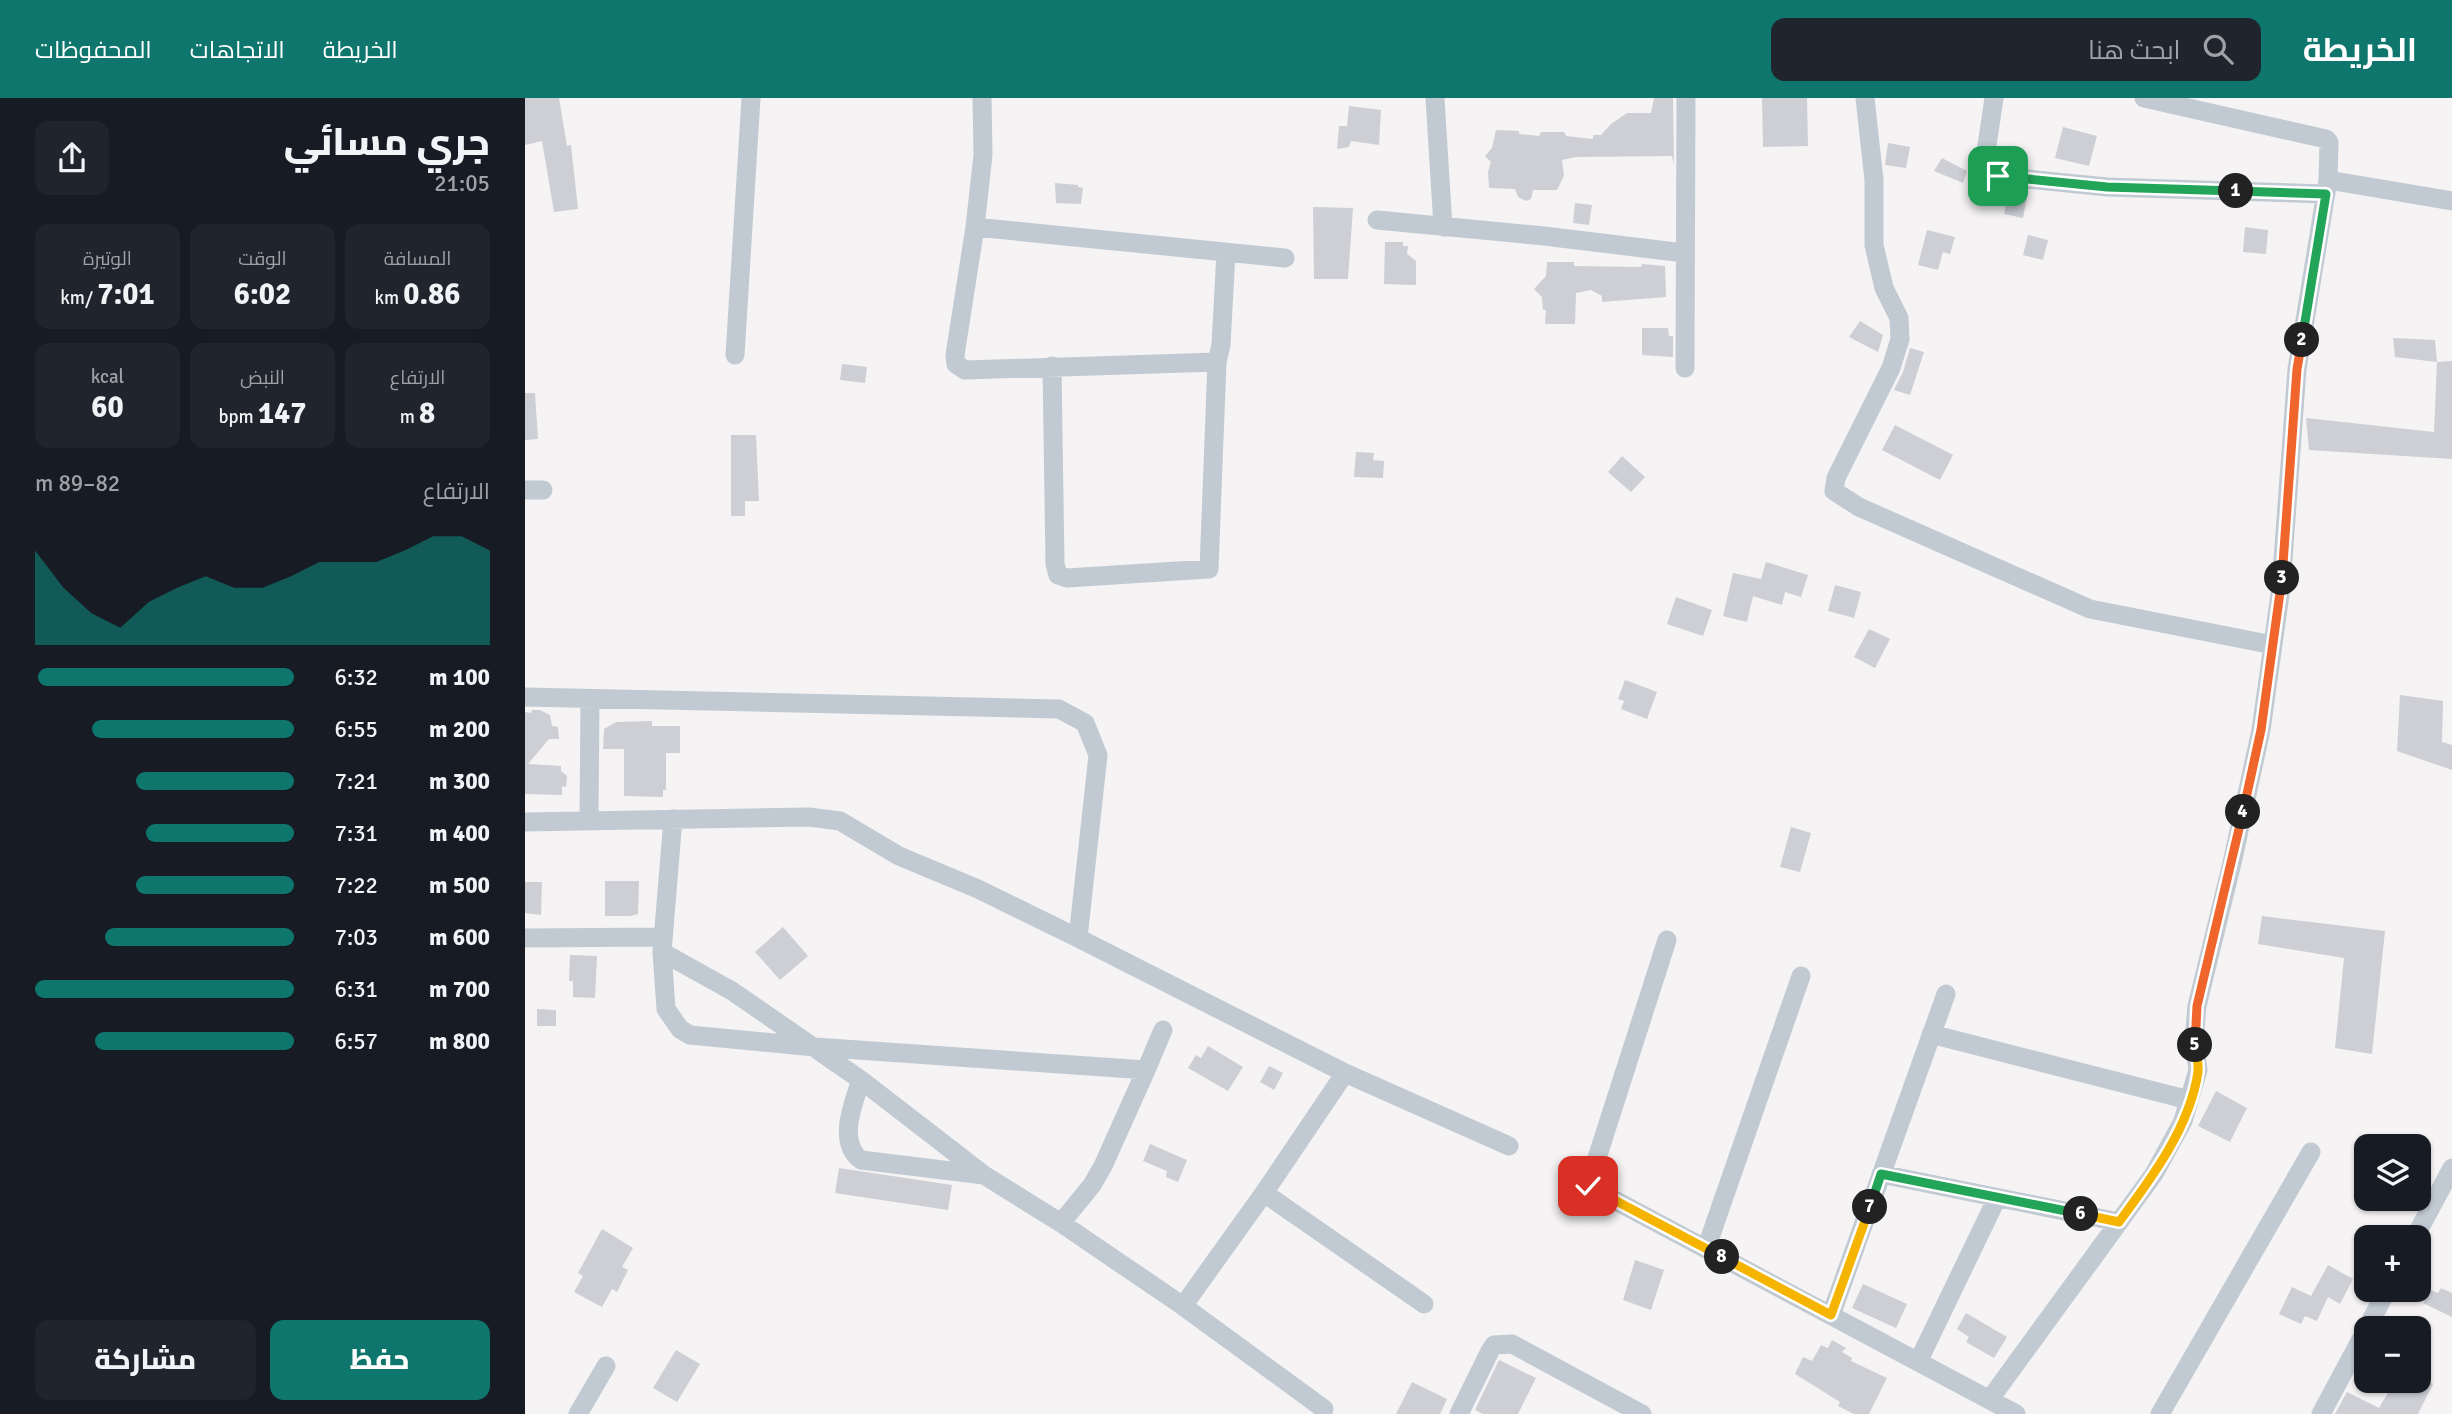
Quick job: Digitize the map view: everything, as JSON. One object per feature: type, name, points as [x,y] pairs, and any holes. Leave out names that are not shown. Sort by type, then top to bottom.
[{"type":"street","points":[[735,355],[751,98]]},
{"type":"street","points":[[982,98],[983,155],[955,355],[956,364],[965,370],[1217,362]]},
{"type":"street","points":[[1435,98],[1443,226]]},
{"type":"street","points":[[1685,368],[1686,98]]},
{"type":"street","points":[[1865,98],[1874,180],[1874,245],[1884,288],[1899,318],[1900,339],[1891,368],[1836,478],[1835,491],[1859,507],[2091,609],[2273,645]]},
{"type":"street","points":[[1994,98],[1985,159],[1989,168],[1998,176],[2107,187],[2327,187],[2452,201]]},
{"type":"street","points":[[1990,1399],[2154,1174],[2183,1121],[2199,1070],[2194,1041],[2197,1006],[2258,743],[2281,587],[2297,369],[2327,187],[2329,142],[2326,139],[2144,98]]},
{"type":"street","points":[[1377,220],[1684,253]]},
{"type":"street","points":[[975,226],[1285,258]]},
{"type":"street","points":[[1052,366],[1055,564],[1058,575],[1066,579],[1209,569],[1217,362],[1221,345],[1226,252]]},
{"type":"street","points":[[525,697],[1059,709],[1085,723],[1098,755],[1079,938]]},
{"type":"street","points":[[589,820],[590,699]]},
{"type":"street","points":[[525,822],[809,817],[840,821],[899,856],[1079,938],[1345,1073],[1509,1146]]},
{"type":"street","points":[[673,819],[663,944],[666,1009],[680,1029],[690,1035],[815,1047],[1146,1070]]},
{"type":"street","points":[[525,938],[663,944],[861,1080],[984,1175],[1061,1223],[1183,1306],[1324,1409]]},
{"type":"street","points":[[1667,940],[1588,1186],[2016,1414]]},
{"type":"street","points":[[1706,1249],[1801,976]]},
{"type":"street","points":[[1831,1315],[1946,994]]},
{"type":"street","points":[[1061,1223],[1092,1185],[1103,1166],[1163,1031]]},
{"type":"street","points":[[1931,1034],[2189,1100]]},
{"type":"street","points":[[1183,1306],[1345,1073]]},
{"type":"street","points":[[861,1080],[852,1108],[848,1134],[854,1155],[873,1163],[984,1175]]},
{"type":"street","points":[[2160,1414],[2311,1153]]},
{"type":"street","points":[[2423,1225],[2447,1189],[2452,1168]]},
{"type":"street","points":[[1881,1174],[2119,1222]]},
{"type":"street","points":[[1264,1193],[1424,1304]]},
{"type":"street","points":[[1918,1362],[1997,1198]]},
{"type":"street","points":[[1459,1414],[1490,1350],[1495,1345],[1512,1344],[1642,1414]]},
{"type":"street","points":[[2321,1414],[2354,1352]]},
{"type":"street","points":[[577,1414],[606,1366]]},
{"type":"building","points":[[525,98],[559,98],[567,146],[571,145],[578,209],[554,212],[542,141],[525,145]]},
{"type":"building","points":[[1654,98],[1673,98],[1674,165],[1672,156],[1576,157],[1562,160],[1564,176],[1557,190],[1533,190],[1531,199],[1526,201],[1518,197],[1515,189],[1489,188],[1488,172],[1491,162],[1485,156],[1492,148],[1496,130],[1519,131],[1519,134],[1539,136],[1541,132],[1564,132],[1566,136],[1593,139],[1593,135],[1601,135],[1627,113],[1651,113]]},
{"type":"building","points":[[1762,98],[1807,98],[1808,146],[1763,147]]},
{"type":"building","points":[[1349,106],[1381,110],[1379,145],[1351,141],[1349,147],[1337,149],[1339,126],[1347,126]]},
{"type":"building","points":[[2063,127],[2097,136],[2089,166],[2055,158]]},
{"type":"building","points":[[1888,143],[1910,147],[1906,168],[1885,165]]},
{"type":"building","points":[[1942,158],[1967,171],[1963,183],[1934,171]]},
{"type":"building","points":[[1055,183],[1083,188],[1081,204],[1056,203]]},
{"type":"building","points":[[2009,189],[2028,191],[2023,218],[2004,214]]},
{"type":"building","points":[[1575,203],[1592,205],[1589,225],[1573,223]]},
{"type":"building","points":[[1313,207],[1353,208],[1348,279],[1314,279]]},
{"type":"building","points":[[2245,227],[2268,230],[2266,254],[2243,252]]},
{"type":"building","points":[[1927,230],[1955,237],[1950,254],[1943,252],[1938,270],[1918,265]]},
{"type":"building","points":[[2028,235],[2048,240],[2043,260],[2023,255]]},
{"type":"building","points":[[1385,242],[1403,242],[1403,246],[1408,246],[1407,254],[1416,261],[1416,285],[1384,284]]},
{"type":"building","points":[[1547,262],[1574,262],[1574,266],[1665,266],[1666,297],[1602,302],[1602,296],[1591,290],[1576,293],[1575,324],[1545,324],[1546,310],[1543,310],[1542,297],[1534,289],[1546,276]]},
{"type":"building","points":[[1860,321],[1883,335],[1878,352],[1849,337]]},
{"type":"building","points":[[1642,328],[1668,328],[1669,336],[1673,336],[1673,357],[1642,355]]},
{"type":"building","points":[[2393,338],[2435,340],[2437,362],[2395,357]]},
{"type":"building","points":[[1910,348],[1924,352],[1910,395],[1894,390]]},
{"type":"building","points":[[2452,361],[2452,459],[2309,450],[2306,418],[2434,432],[2437,362]]},
{"type":"building","points":[[842,364],[867,367],[865,383],[840,380]]},
{"type":"building","points":[[525,393],[535,393],[538,439],[525,440]]},
{"type":"building","points":[[1895,425],[1953,455],[1940,480],[1882,450]]},
{"type":"building","points":[[731,435],[756,435],[759,501],[745,501],[745,516],[731,516]]},
{"type":"building","points":[[1356,452],[1374,453],[1373,460],[1384,461],[1383,478],[1354,477]]},
{"type":"building","points":[[1622,456],[1645,477],[1631,492],[1608,472]]},
{"type":"building","points":[[1766,562],[1808,575],[1801,597],[1785,592],[1782,605],[1753,596],[1747,622],[1723,616],[1733,573],[1761,579]]},
{"type":"building","points":[[1835,585],[1861,592],[1854,618],[1828,611]]},
{"type":"building","points":[[1676,597],[1712,610],[1703,636],[1667,624]]},
{"type":"building","points":[[1869,629],[1890,639],[1875,668],[1854,657]]},
{"type":"building","points":[[1625,680],[1657,692],[1647,719],[1621,709],[1624,701],[1618,699]]},
{"type":"building","points":[[2400,695],[2443,701],[2442,742],[2452,745],[2452,770],[2397,751]]},
{"type":"building","points":[[532,710],[540,710],[550,715],[552,726],[558,727],[559,739],[549,739],[528,764],[561,766],[561,771],[567,776],[566,787],[562,786],[562,795],[525,794],[525,712],[531,713]]},
{"type":"building","points":[[652,721],[652,726],[680,726],[680,753],[666,753],[666,790],[663,790],[663,797],[624,796],[624,749],[603,749],[604,729],[616,722]]},
{"type":"building","points":[[1791,827],[1811,833],[1800,872],[1780,867]]},
{"type":"building","points":[[605,881],[639,881],[638,914],[605,916]]},
{"type":"building","points":[[525,882],[542,882],[541,915],[525,913]]},
{"type":"building","points":[[2262,916],[2385,931],[2372,1054],[2335,1048],[2344,958],[2258,944]]},
{"type":"building","points":[[783,927],[808,956],[780,980],[755,952]]},
{"type":"building","points":[[570,955],[597,956],[595,998],[573,997],[573,981],[569,981]]},
{"type":"building","points":[[537,1009],[556,1010],[556,1026],[537,1026]]},
{"type":"building","points":[[1208,1046],[1243,1067],[1228,1091],[1188,1068],[1196,1055],[1201,1058]]},
{"type":"building","points":[[1269,1066],[1283,1073],[1274,1090],[1260,1082]]},
{"type":"building","points":[[2216,1091],[2247,1108],[2230,1142],[2198,1126]]},
{"type":"building","points":[[1150,1144],[1187,1160],[1178,1182],[1166,1177],[1167,1171],[1143,1161]]},
{"type":"building","points":[[839,1168],[952,1185],[948,1210],[835,1193]]},
{"type":"building","points":[[602,1229],[633,1248],[622,1267],[628,1270],[617,1292],[612,1289],[602,1307],[574,1292],[583,1276],[578,1273]]},
{"type":"building","points":[[1635,1260],[1664,1270],[1651,1310],[1623,1300]]},
{"type":"building","points":[[2328,1265],[2353,1279],[2340,1304],[2328,1297],[2317,1321],[2305,1316],[2301,1324],[2279,1314],[2292,1287],[2311,1296]]},
{"type":"building","points":[[1863,1284],[1907,1304],[1896,1328],[1852,1308]]},
{"type":"building","points":[[2441,1288],[2452,1293],[2452,1317],[2423,1303],[2431,1302],[2431,1290],[2438,1293]]},
{"type":"building","points":[[1966,1313],[2007,1337],[1994,1358],[1966,1342],[1969,1337],[1957,1329]]},
{"type":"building","points":[[1832,1340],[1846,1348],[1842,1352],[1852,1358],[1851,1361],[1887,1378],[1869,1414],[1854,1414],[1838,1406],[1840,1402],[1795,1374],[1803,1357],[1812,1361],[1821,1345],[1828,1348]]},
{"type":"building","points":[[676,1350],[700,1364],[677,1402],[653,1388]]},
{"type":"building","points":[[1499,1360],[1536,1378],[1518,1414],[1483,1414],[1475,1410]]},
{"type":"building","points":[[1412,1382],[1447,1399],[1440,1414],[1396,1414]]},
{"type":"building","points":[[2347,1392],[2379,1408],[2388,1393],[2428,1393],[2418,1414],[2335,1414]]},
{"type":"route","points":[[1588,1186],[1831,1315],[1881,1174],[2119,1222],[2154,1174],[2183,1121],[2199,1070],[2194,1041],[2197,1006],[2261,730],[2281,587],[2297,369],[2326,194],[2107,187],[1998,176]]}]
